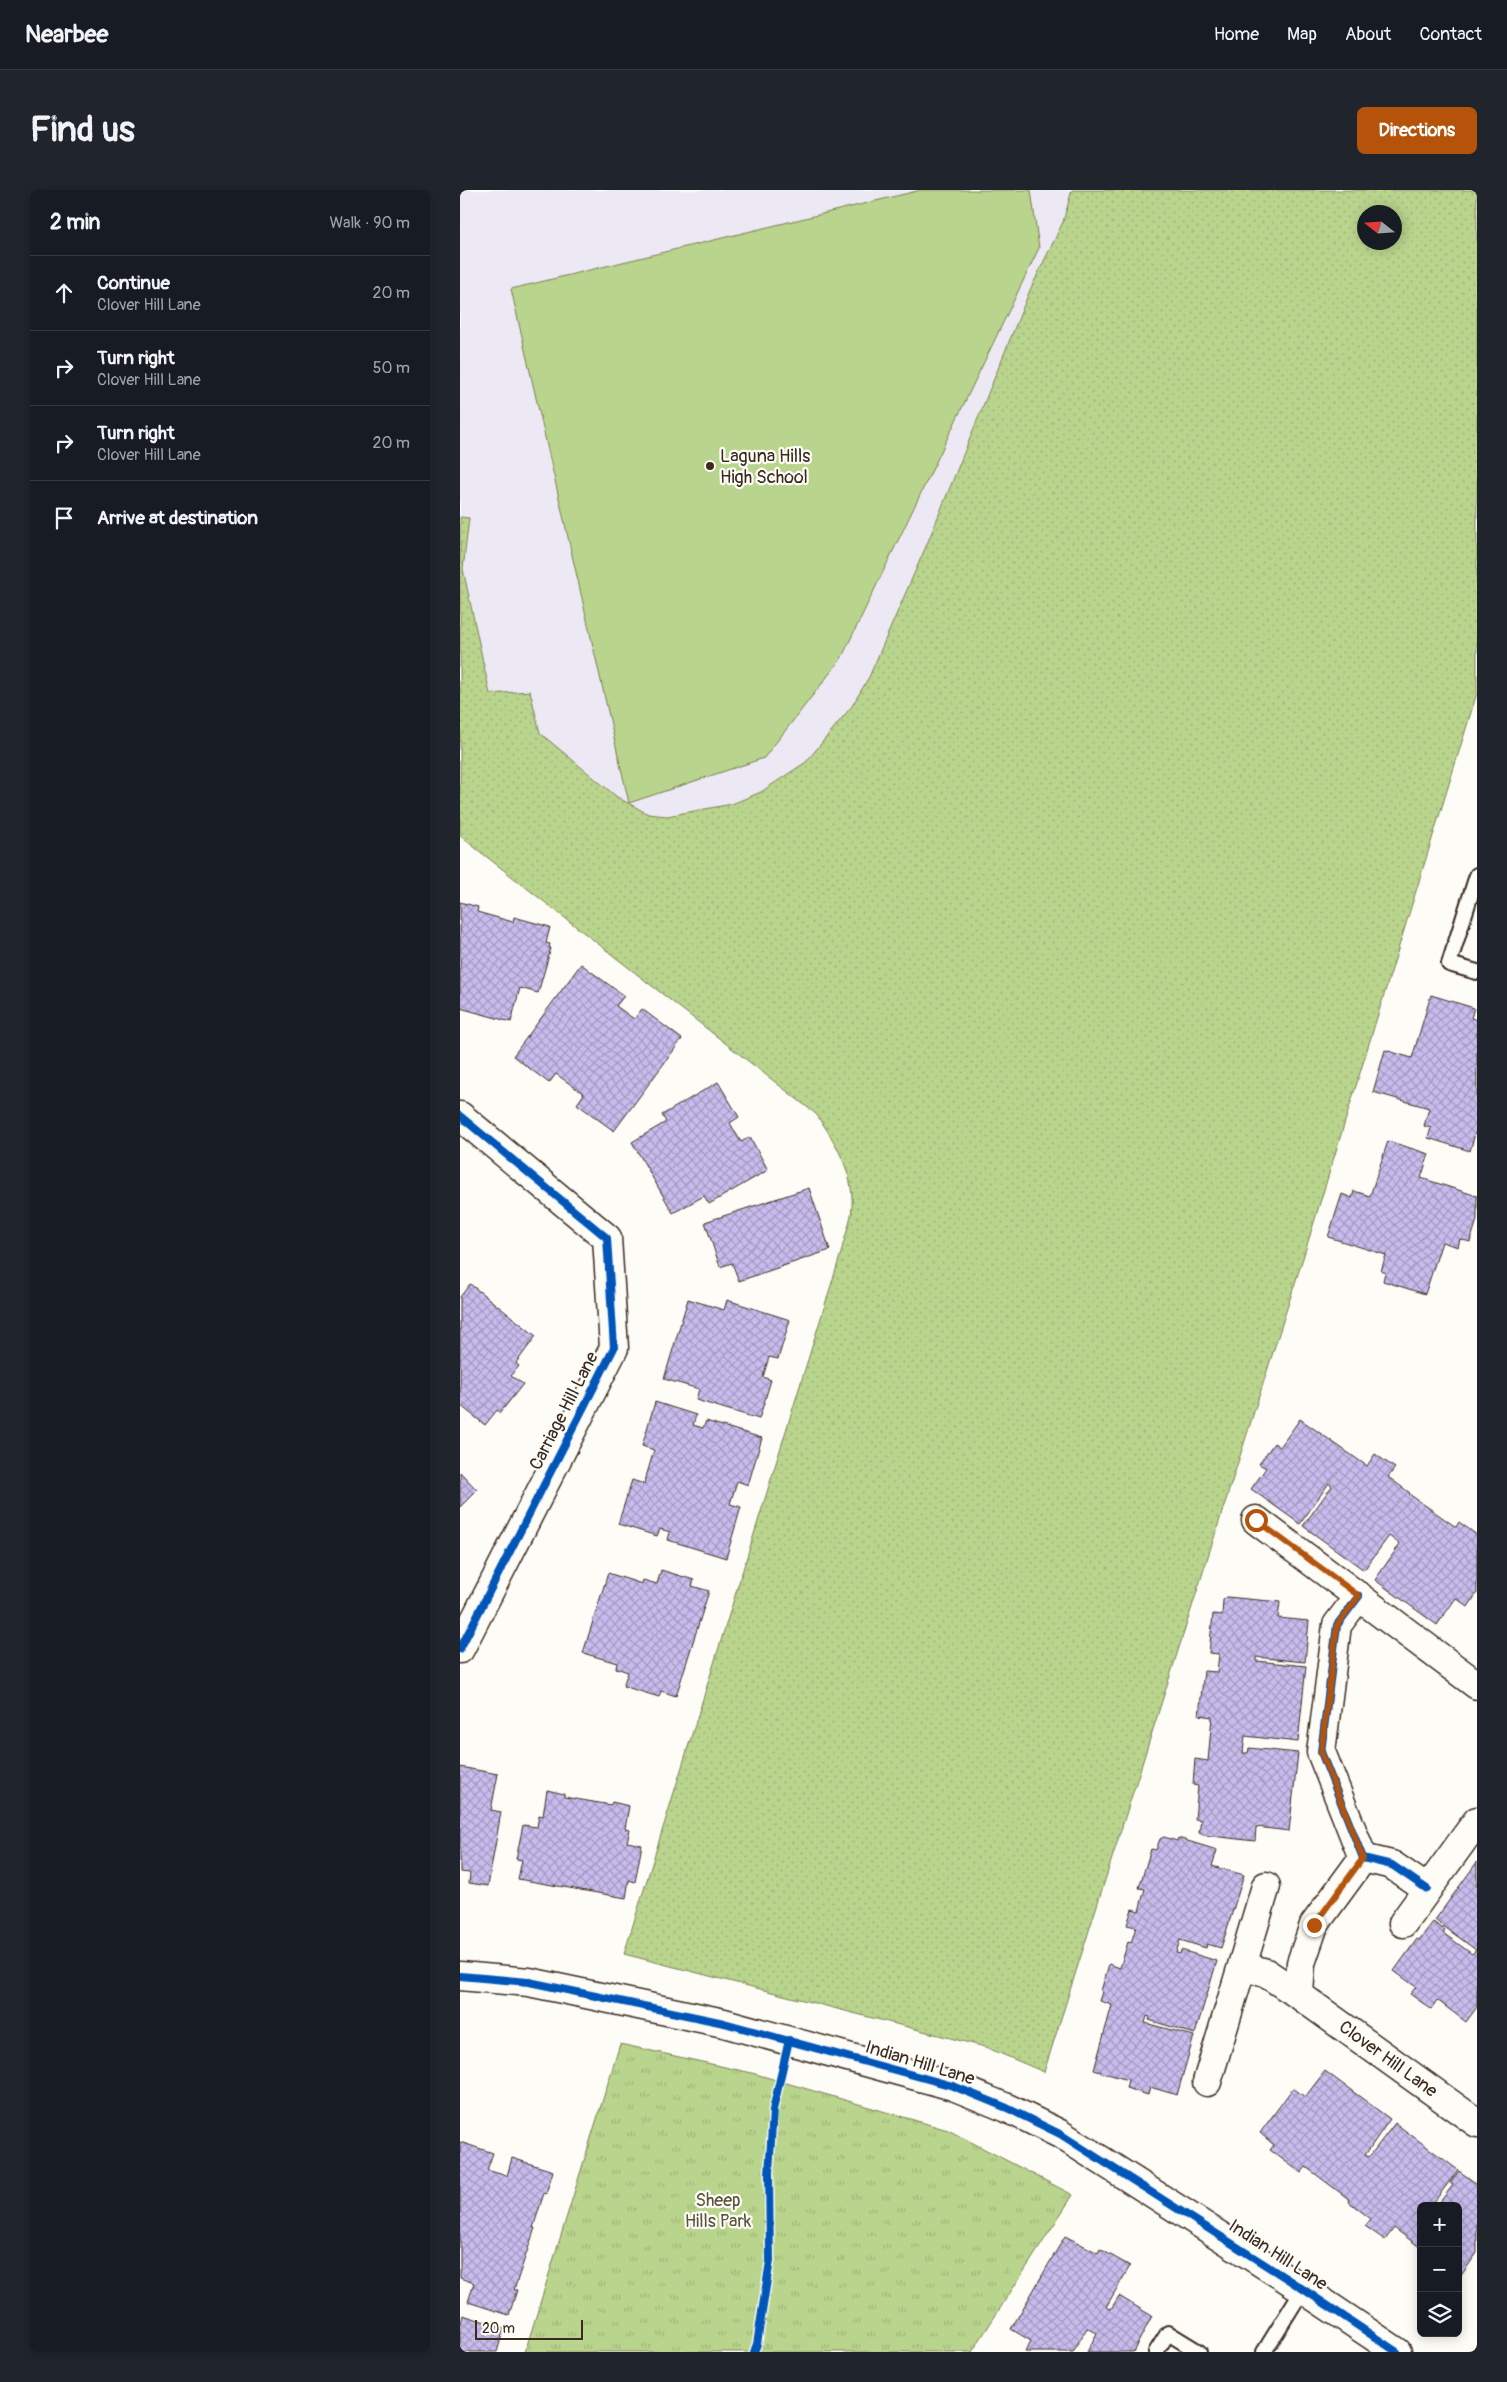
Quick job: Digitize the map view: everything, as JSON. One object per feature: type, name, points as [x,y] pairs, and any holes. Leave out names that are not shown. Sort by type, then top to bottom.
[{"type":"street","name":"Carriage Hill Lane","points":[[460,1116],[606,1238],[614,1348],[460,1649]]},
{"type":"street","points":[[1256,1520],[1477,1685]]},
{"type":"street","points":[[1359,1596],[1337,1625],[1321,1752],[1363,1858]]},
{"type":"street","points":[[1403,1923],[1477,1821]]},
{"type":"street","points":[[1363,1858],[1392,1865],[1427,1889]]},
{"type":"street","points":[[1299,1995],[1301,1963],[1314,1925],[1363,1858]]},
{"type":"street","points":[[1207,2082],[1266,1886]]},
{"type":"street","name":"Clover Hill Lane","points":[[1242,1966],[1266,1973],[1299,1995],[1477,2123]]},
{"type":"street","name":"Indian Hill Lane","points":[[460,1976],[528,1982],[714,2021],[954,2086],[1060,2134],[1303,2289],[1397,2352]]},
{"type":"lane","points":[[1477,875],[1449,964],[1477,972]]},
{"type":"lane","points":[[1264,2352],[1303,2289]]},
{"type":"lane","points":[[1156,2352],[1168,2333],[1199,2352]]},
{"type":"shaded area","name":"Laguna Hills High School","points":[[460,190],[1072,190],[1063,222],[1030,290],[927,544],[869,677],[852,706],[806,762],[761,792],[732,804],[695,813],[667,816],[648,814],[617,797],[540,733],[529,691],[490,695],[463,569],[469,518],[460,517]]},
{"type":"green space","name":"Laguna Hills High School","points":[[921,190],[1031,190],[1039,248],[841,659],[764,758],[629,803],[511,289]]},
{"type":"green space","points":[[1072,190],[1477,190],[1477,693],[1303,1258],[1044,2072],[985,2047],[624,1954],[841,1253],[849,1224],[852,1194],[842,1158],[816,1114],[460,836],[460,517],[469,518],[463,569],[490,694],[530,691],[540,733],[617,797],[648,814],[667,816],[732,804],[761,792],[806,762],[852,706],[869,677],[927,544],[1030,290],[1063,222]]},
{"type":"green space","name":"Sheep Hills Park","points":[[620,2044],[752,2073],[948,2130],[1073,2195],[972,2352],[525,2352]]},
{"type":"building","points":[[460,902],[478,907],[477,912],[513,922],[514,917],[550,927],[546,943],[550,944],[549,948],[551,948],[538,993],[520,988],[511,1022],[460,1008]]},
{"type":"building","points":[[581,964],[624,996],[616,1006],[634,1019],[642,1009],[682,1039],[614,1131],[577,1104],[584,1094],[556,1074],[549,1083],[513,1056]]},
{"type":"building","points":[[1431,995],[1474,1008],[1471,1018],[1477,1020],[1477,1127],[1470,1151],[1428,1138],[1431,1128],[1424,1126],[1429,1108],[1373,1092],[1385,1050],[1412,1058]]},
{"type":"building","points":[[718,1082],[739,1117],[730,1123],[741,1142],[750,1137],[768,1170],[709,1204],[704,1196],[673,1213],[632,1142],[666,1122],[662,1115]]},
{"type":"building","points":[[1388,1141],[1429,1154],[1421,1178],[1477,1196],[1477,1220],[1470,1242],[1460,1239],[1458,1247],[1442,1242],[1425,1294],[1383,1281],[1385,1272],[1381,1271],[1386,1255],[1328,1237],[1342,1194],[1352,1198],[1354,1191],[1370,1196]]},
{"type":"building","points":[[809,1188],[830,1250],[739,1281],[732,1263],[720,1267],[705,1222]]},
{"type":"building","points":[[470,1284],[536,1336],[516,1363],[519,1366],[511,1376],[523,1384],[500,1413],[497,1410],[485,1425],[460,1405],[460,1297]]},
{"type":"building","points":[[688,1299],[724,1310],[727,1300],[790,1320],[778,1359],[769,1357],[763,1377],[771,1380],[759,1419],[696,1400],[699,1389],[664,1379]]},
{"type":"building","points":[[655,1402],[696,1415],[693,1425],[703,1428],[706,1421],[762,1438],[748,1485],[737,1481],[730,1504],[741,1507],[726,1558],[668,1540],[670,1532],[660,1529],[657,1536],[618,1524],[632,1480],[644,1484],[654,1450],[642,1446]]},
{"type":"building","points":[[1300,1419],[1367,1466],[1375,1454],[1395,1468],[1388,1477],[1409,1494],[1456,1527],[1459,1522],[1477,1535],[1477,1593],[1468,1607],[1456,1598],[1437,1625],[1375,1580],[1400,1544],[1389,1536],[1364,1570],[1303,1526],[1332,1486],[1329,1483],[1300,1524],[1251,1489],[1266,1468],[1259,1464],[1274,1443],[1280,1447]]},
{"type":"building","points":[[460,1472],[477,1490],[460,1507]]},
{"type":"building","points":[[661,1570],[694,1580],[692,1586],[709,1591],[676,1696],[661,1691],[659,1697],[623,1686],[628,1672],[616,1668],[617,1663],[583,1653],[608,1573],[642,1584],[643,1580],[657,1584]]},
{"type":"building","points":[[1227,1597],[1280,1602],[1278,1618],[1309,1621],[1305,1662],[1256,1657],[1256,1661],[1306,1666],[1298,1742],[1245,1736],[1243,1753],[1248,1753],[1249,1748],[1298,1753],[1289,1831],[1256,1827],[1255,1841],[1203,1835],[1199,1833],[1201,1820],[1195,1819],[1198,1786],[1193,1785],[1195,1759],[1208,1761],[1212,1717],[1199,1715],[1204,1671],[1217,1672],[1219,1654],[1209,1653],[1213,1614],[1222,1615],[1223,1600]]},
{"type":"building","points":[[460,1767],[498,1774],[491,1810],[501,1812],[488,1886],[469,1883],[470,1873],[460,1872]]},
{"type":"building","points":[[547,1790],[564,1794],[564,1797],[611,1805],[612,1802],[629,1806],[625,1829],[630,1830],[627,1842],[642,1845],[635,1882],[629,1880],[626,1898],[518,1879],[522,1860],[516,1859],[523,1825],[537,1827],[539,1815],[543,1816]]},
{"type":"building","points":[[1164,1837],[1177,1841],[1178,1838],[1217,1850],[1212,1866],[1244,1875],[1221,1948],[1207,1944],[1206,1948],[1180,1940],[1176,1953],[1180,1954],[1181,1950],[1217,1961],[1195,2034],[1149,2020],[1150,2017],[1147,2016],[1145,2023],[1194,2036],[1177,2095],[1150,2087],[1148,2095],[1126,2088],[1128,2080],[1094,2070],[1112,2005],[1100,2001],[1109,1964],[1120,1968],[1128,1942],[1131,1943],[1136,1927],[1127,1925],[1132,1909],[1139,1911],[1145,1889],[1139,1888],[1151,1849],[1156,1850],[1160,1839]]},
{"type":"building","points":[[1477,1862],[1477,2007],[1466,2022],[1437,2000],[1431,2009],[1410,1994],[1416,1987],[1394,1971],[1417,1939],[1419,1940],[1433,1922],[1445,1930],[1443,1933],[1472,1954],[1476,1950],[1435,1920]]},
{"type":"building","points":[[1325,2071],[1390,2119],[1365,2155],[1369,2157],[1395,2123],[1458,2170],[1434,2202],[1417,2202],[1417,2245],[1394,2228],[1385,2240],[1365,2226],[1371,2219],[1349,2202],[1350,2200],[1306,2167],[1301,2173],[1270,2150],[1274,2145],[1260,2133],[1293,2088],[1305,2097]]},
{"type":"building","points":[[460,2142],[493,2153],[487,2170],[507,2176],[512,2158],[553,2171],[546,2194],[544,2193],[533,2228],[535,2228],[514,2290],[517,2290],[509,2315],[468,2302],[474,2283],[460,2278]]},
{"type":"building","points":[[1459,2171],[1477,2184],[1477,2253],[1462,2274],[1462,2202],[1440,2202],[1453,2185],[1450,2183]]},
{"type":"building","points":[[1065,2236],[1098,2253],[1100,2249],[1130,2266],[1106,2307],[1111,2309],[1119,2296],[1152,2316],[1133,2352],[1087,2352],[1097,2333],[1087,2328],[1073,2352],[1025,2352],[1031,2341],[1011,2329]]},
{"type":"building","points":[[463,2315],[504,2328],[497,2352],[460,2352],[460,2327]]},
{"type":"cycle path","points":[[460,1116],[607,1238],[614,1348],[460,1649]]},
{"type":"cycle path","points":[[1359,1596],[1337,1625],[1321,1752],[1363,1858],[1392,1865],[1427,1889]]},
{"type":"cycle path","points":[[460,1976],[529,1982],[724,2023],[953,2086],[1007,2108],[1060,2134],[1303,2289],[1397,2352]]},
{"type":"cycle path","points":[[754,2352],[757,2344],[770,2261],[769,2173],[773,2110],[789,2040]]},
{"type":"place","name":"Laguna Hills High School","points":[[710,466]]},
{"type":"route","points":[[1256,1520],[1359,1596],[1337,1625],[1321,1752],[1363,1858],[1314,1925]]}]
